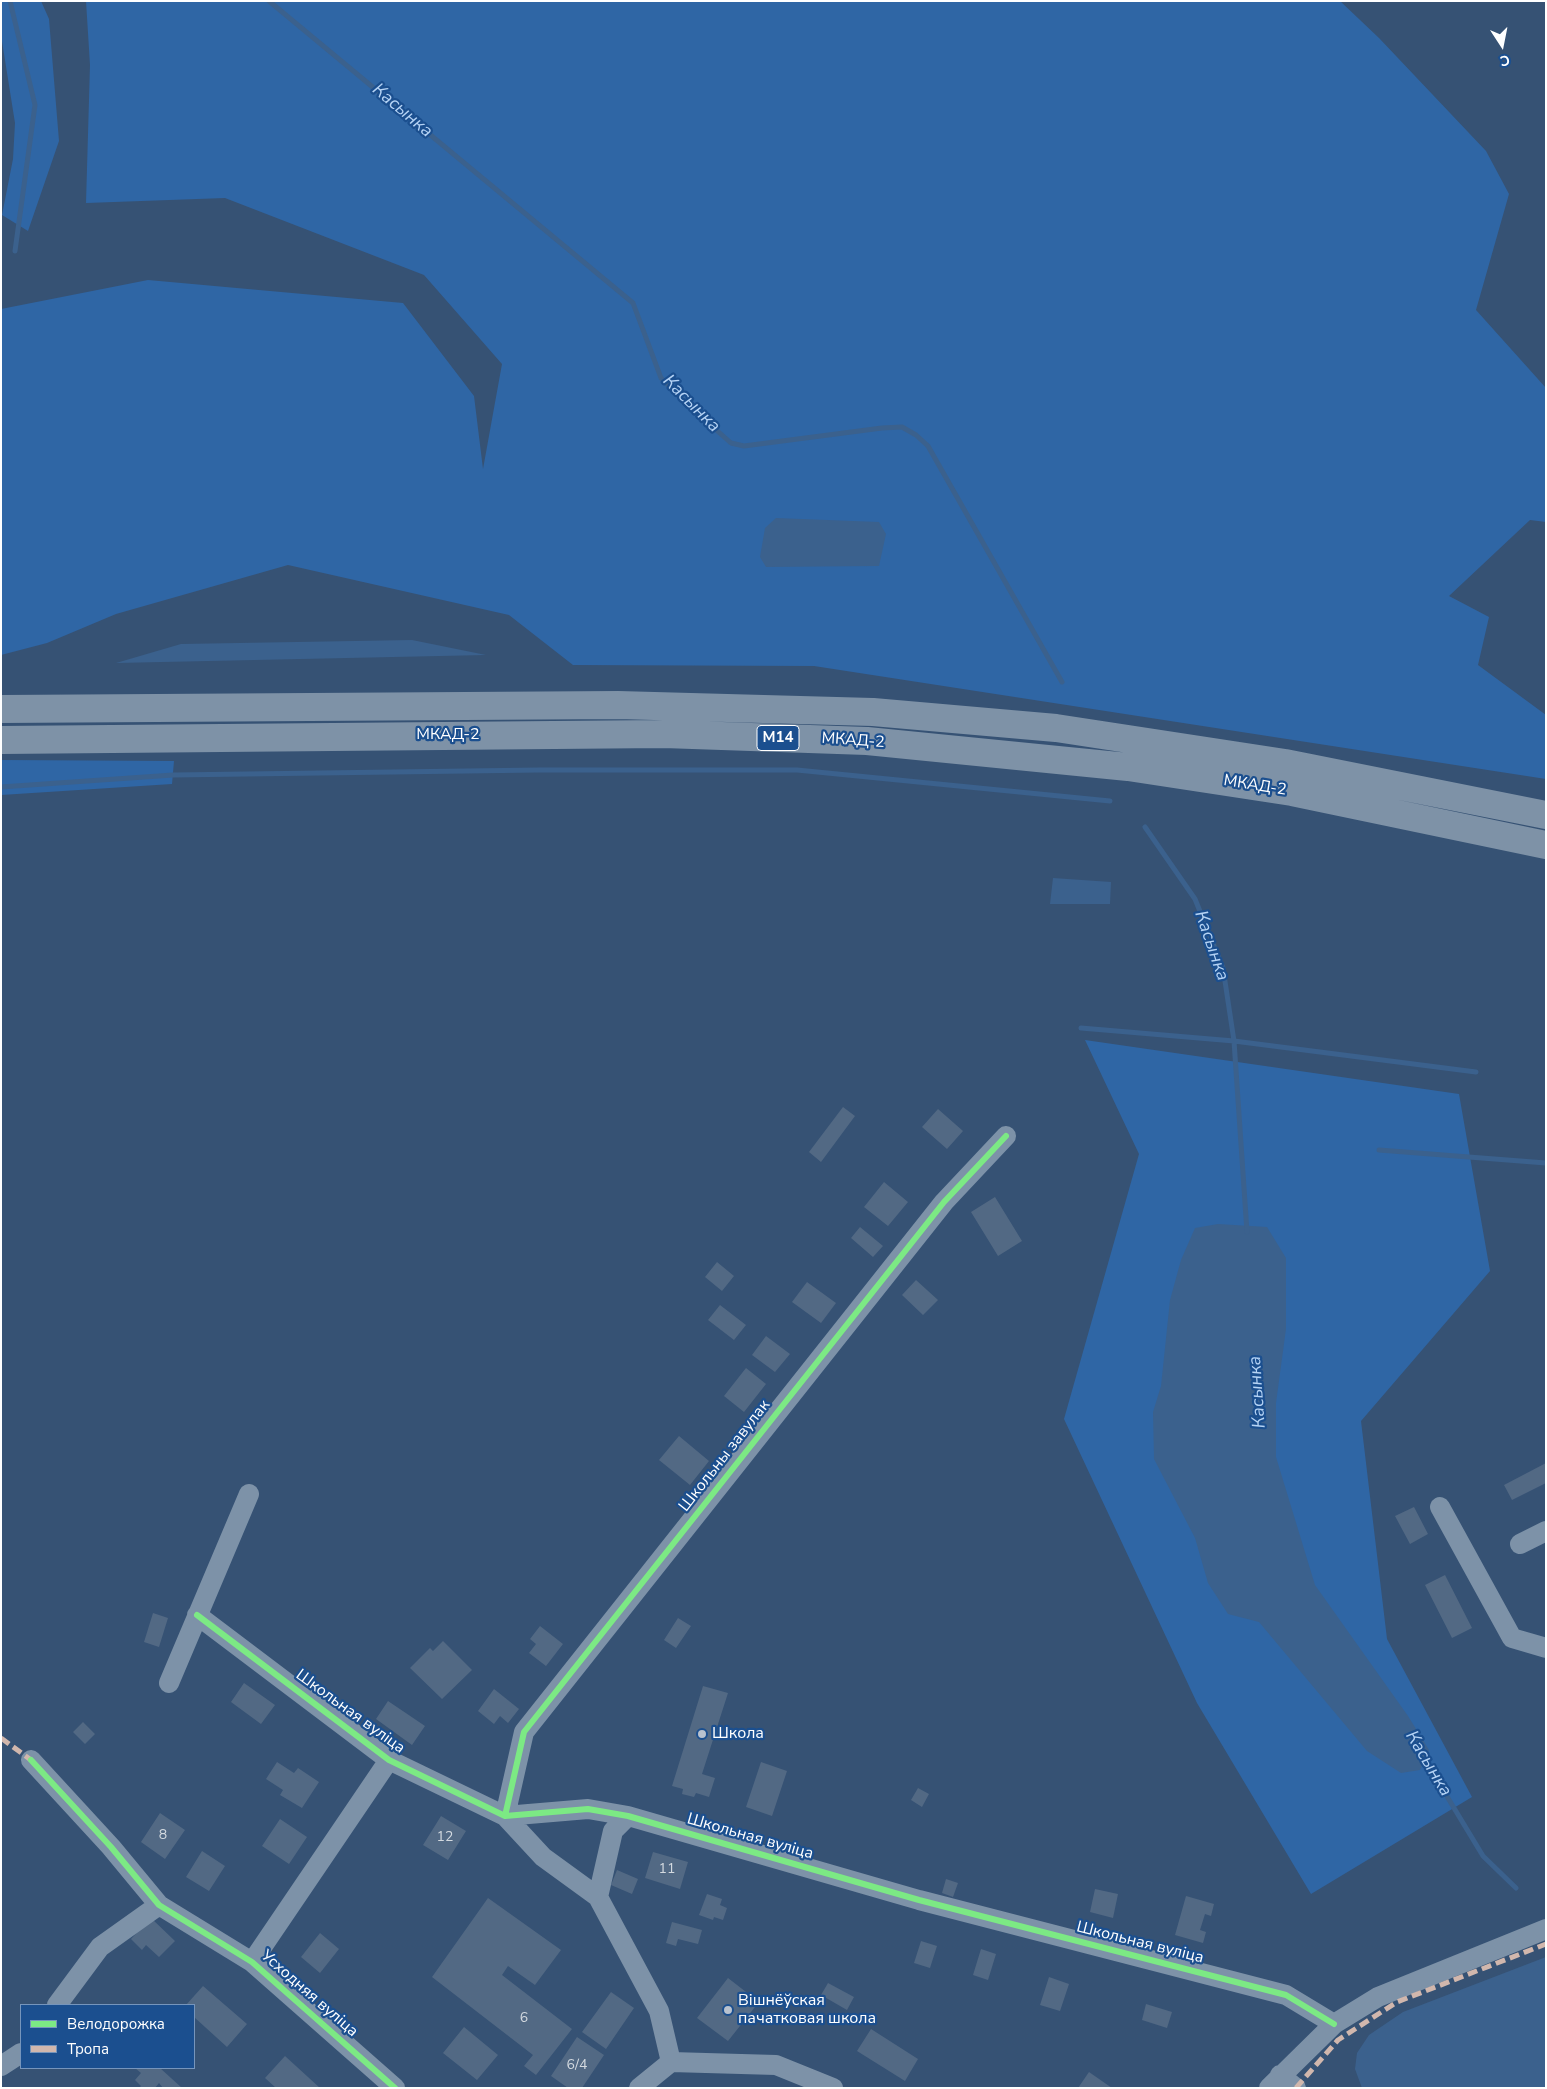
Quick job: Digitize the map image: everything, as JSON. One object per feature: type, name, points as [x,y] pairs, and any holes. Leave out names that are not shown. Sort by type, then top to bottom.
[{"type":"highway","name":"М14","points":[[1,709],[618,705],[873,712],[1056,728],[1285,763],[1546,815]]},
{"type":"highway","name":"МКАД-2","points":[[1,740],[664,734],[867,741],[1128,768],[1292,792],[1546,845]]},
{"type":"street","name":"Школьны завулак","points":[[505,1816],[524,1732],[944,1202],[1006,1136]]},
{"type":"street","points":[[169,1683],[249,1494]]},
{"type":"street","points":[[1440,1507],[1512,1638],[1546,1648]]},
{"type":"street","points":[[1520,1544],[1546,1531]]},
{"type":"street","name":"Школьная вуліца","points":[[197,1615],[389,1760],[505,1816],[588,1809],[628,1816],[919,1900],[1286,1995],[1334,2024]]},
{"type":"street","name":"Усходняя вуліца","points":[[31,1760],[111,1847],[159,1905],[252,1962],[395,2088]]},
{"type":"street","points":[[252,1962],[389,1760]]},
{"type":"street","points":[[505,1816],[543,1857],[598,1897],[659,2011],[671,2062]]},
{"type":"street","points":[[598,1897],[613,1831],[628,1816]]},
{"type":"street","points":[[58,2004],[100,1947],[159,1905]]},
{"type":"street","points":[[1296,2088],[1275,2082],[1334,2024],[1378,1996],[1546,1930]]},
{"type":"street","points":[[1,2066],[20,2054]]},
{"type":"street","points":[[639,2088],[671,2062],[776,2064],[832,2088]]},
{"type":"shaded area","points":[[1,1],[41,1],[49,19],[59,141],[28,231],[2,215],[13,159],[15,123],[1,35]]},
{"type":"shaded area","points":[[86,1],[1340,1],[1379,38],[1486,151],[1509,194],[1476,310],[1546,388],[1546,522],[1530,520],[1449,596],[1489,617],[1478,665],[1546,715],[1546,779],[814,666],[573,665],[509,615],[288,565],[116,614],[47,643],[1,655],[1,309],[148,280],[403,303],[474,396],[483,469],[502,364],[424,275],[225,198],[86,203],[90,65]]},
{"type":"shaded area","points":[[1,760],[174,761],[172,784],[1,795]]},
{"type":"shaded area","points":[[1085,1040],[1459,1094],[1490,1271],[1361,1421],[1387,1639],[1472,1797],[1311,1894],[1197,1703],[1064,1419],[1139,1154]]},
{"type":"water","points":[[776,518],[879,522],[886,534],[879,566],[766,567],[760,557],[765,528]]},
{"type":"water","points":[[412,640],[486,655],[116,663],[181,644]]},
{"type":"water","points":[[1053,878],[1111,882],[1110,904],[1050,904]]},
{"type":"water","points":[[1218,1224],[1267,1227],[1286,1258],[1286,1329],[1276,1403],[1276,1457],[1315,1585],[1408,1716],[1429,1750],[1420,1770],[1401,1773],[1367,1751],[1259,1622],[1228,1614],[1208,1583],[1195,1538],[1154,1459],[1153,1412],[1161,1386],[1170,1300],[1181,1260],[1195,1228]]},
{"type":"water","points":[[1546,1957],[1546,2088],[1362,2088],[1355,2069],[1357,2053],[1369,2035],[1403,2012]]},
{"type":"building","points":[[843,1107],[855,1116],[821,1162],[809,1152]]},
{"type":"building","points":[[938,1109],[963,1131],[947,1149],[922,1127]]},
{"type":"building","points":[[884,1182],[908,1202],[888,1226],[864,1207]]},
{"type":"building","points":[[995,1197],[1022,1241],[998,1256],[971,1212]]},
{"type":"building","points":[[860,1227],[883,1246],[873,1257],[851,1238]]},
{"type":"building","points":[[717,1262],[734,1276],[722,1291],[705,1277]]},
{"type":"building","points":[[916,1280],[938,1300],[923,1315],[902,1295]]},
{"type":"building","points":[[807,1282],[836,1303],[821,1323],[792,1302]]},
{"type":"building","points":[[720,1305],[746,1325],[734,1340],[708,1320]]},
{"type":"building","points":[[766,1336],[790,1354],[775,1372],[752,1355]]},
{"type":"building","points":[[746,1368],[766,1384],[744,1412],[724,1396]]},
{"type":"building","points":[[679,1436],[709,1461],[690,1485],[659,1460]]},
{"type":"building","points":[[1546,1463],[1546,1483],[1512,1500],[1504,1485]]},
{"type":"building","points":[[1414,1507],[1428,1534],[1410,1544],[1395,1516]]},
{"type":"building","points":[[1445,1575],[1472,1628],[1452,1638],[1425,1585]]},
{"type":"building","points":[[153,1613],[168,1618],[159,1647],[144,1642]]},
{"type":"building","points":[[678,1618],[691,1626],[676,1648],[664,1640]]},
{"type":"building","points":[[540,1626],[563,1644],[546,1666],[529,1653],[536,1644],[530,1639]]},
{"type":"building","points":[[443,1641],[472,1670],[442,1699],[410,1668],[430,1648],[433,1651]]},
{"type":"building","points":[[244,1683],[275,1705],[261,1724],[231,1702]]},
{"type":"building","name":"Школа","points":[[703,1686],[728,1693],[702,1774],[715,1778],[709,1797],[696,1793],[694,1797],[682,1794],[683,1789],[672,1786]]},
{"type":"building","points":[[494,1689],[519,1709],[508,1723],[500,1716],[494,1724],[478,1711]]},
{"type":"building","points":[[388,1701],[425,1726],[412,1745],[376,1719]]},
{"type":"building","points":[[83,1722],[95,1734],[85,1744],[73,1732]]},
{"type":"building","points":[[277,1762],[294,1773],[298,1768],[319,1782],[302,1808],[280,1795],[283,1790],[266,1779]]},
{"type":"building","points":[[761,1762],[787,1771],[772,1816],[746,1807]]},
{"type":"building","points":[[918,1788],[929,1794],[922,1807],[911,1800]]},
{"type":"building","points":[[160,1813],[185,1830],[165,1859],[141,1842]]},
{"type":"building","points":[[441,1816],[466,1831],[448,1860],[423,1845]]},
{"type":"building","points":[[280,1819],[307,1837],[289,1864],[262,1846]]},
{"type":"building","points":[[202,1851],[225,1866],[209,1891],[186,1877]]},
{"type":"building","points":[[653,1852],[688,1862],[680,1889],[645,1878]]},
{"type":"building","points":[[617,1870],[638,1879],[632,1894],[611,1885]]},
{"type":"building","points":[[946,1879],[958,1883],[953,1897],[942,1893]]},
{"type":"building","points":[[1095,1889],[1118,1894],[1113,1918],[1090,1912]]},
{"type":"building","points":[[707,1894],[722,1899],[720,1905],[727,1908],[723,1920],[714,1917],[713,1920],[699,1915]]},
{"type":"building","points":[[1186,1896],[1214,1904],[1211,1916],[1205,1914],[1200,1930],[1206,1932],[1203,1943],[1175,1935]]},
{"type":"building","points":[[488,1898],[561,1950],[535,1985],[508,1966],[502,1975],[572,2029],[536,2075],[524,2066],[533,2055],[432,1977]]},
{"type":"building","points":[[151,1918],[175,1941],[159,1957],[146,1945],[142,1950],[131,1939]]},
{"type":"building","points":[[672,1922],[702,1930],[698,1944],[678,1939],[676,1946],[666,1943]]},
{"type":"building","points":[[320,1933],[339,1949],[320,1973],[301,1957]]},
{"type":"building","points":[[921,1941],[937,1946],[930,1968],[914,1963]]},
{"type":"building","points":[[981,1949],[996,1954],[988,1980],[973,1975]]},
{"type":"building","points":[[1049,1977],[1069,1984],[1060,2011],[1040,2005]]},
{"type":"building","name":"Вішнёўская пачатковая школа","points":[[728,1978],[759,2002],[728,2041],[697,2018]]},
{"type":"building","points":[[828,1983],[854,1997],[847,2010],[821,1995]]},
{"type":"building","points":[[203,1986],[247,2024],[227,2047],[195,2018],[195,2004],[187,2004]]},
{"type":"building","points":[[611,1992],[634,2008],[606,2049],[582,2032]]},
{"type":"building","points":[[1146,2004],[1172,2012],[1167,2028],[1142,2020]]},
{"type":"building","points":[[464,2027],[498,2055],[477,2080],[443,2053]]},
{"type":"building","points":[[871,2029],[918,2059],[905,2081],[857,2051]]},
{"type":"building","points":[[577,2037],[604,2055],[582,2088],[568,2088],[551,2076]]},
{"type":"building","points":[[285,2056],[320,2088],[276,2088],[265,2078]]},
{"type":"building","points":[[136,2069],[161,2069],[182,2088],[163,2088],[159,2083],[155,2088],[139,2088],[141,2086],[135,2080],[141,2073]]},
{"type":"building","points":[[1089,2072],[1112,2088],[1078,2088]]},
{"type":"waterway","points":[[10,1],[35,105],[15,251]]},
{"type":"waterway","name":"Касынка","points":[[269,1],[633,303],[661,378],[731,443],[744,446],[902,427],[916,435],[928,446],[1062,682]]},
{"type":"waterway","points":[[1,787],[173,775],[539,770],[797,770],[1110,801]]},
{"type":"waterway","name":"Касынка","points":[[1145,827],[1195,899],[1223,968],[1234,1041],[1247,1232]]},
{"type":"waterway","points":[[1081,1028],[1234,1041],[1476,1072]]},
{"type":"waterway","points":[[1379,1150],[1546,1163]]},
{"type":"waterway","name":"Касынка","points":[[1422,1755],[1483,1856],[1516,1888]]},
{"type":"marked path","points":[[1,1738],[31,1760]]},
{"type":"marked path","points":[[1296,2088],[1338,2040],[1397,2002],[1546,1944]]},
{"type":"cycle path","points":[[505,1816],[524,1732],[944,1202],[1006,1136]]},
{"type":"cycle path","points":[[197,1615],[389,1760],[505,1816],[588,1809],[628,1816],[919,1900],[1286,1995],[1334,2024]]},
{"type":"cycle path","points":[[31,1760],[111,1847],[159,1905],[252,1962],[395,2088]]},
{"type":"place","name":"Школа","points":[[702,1734]]},
{"type":"place","name":"Вішнёўская пачатковая школа","points":[[728,2010]]}]
